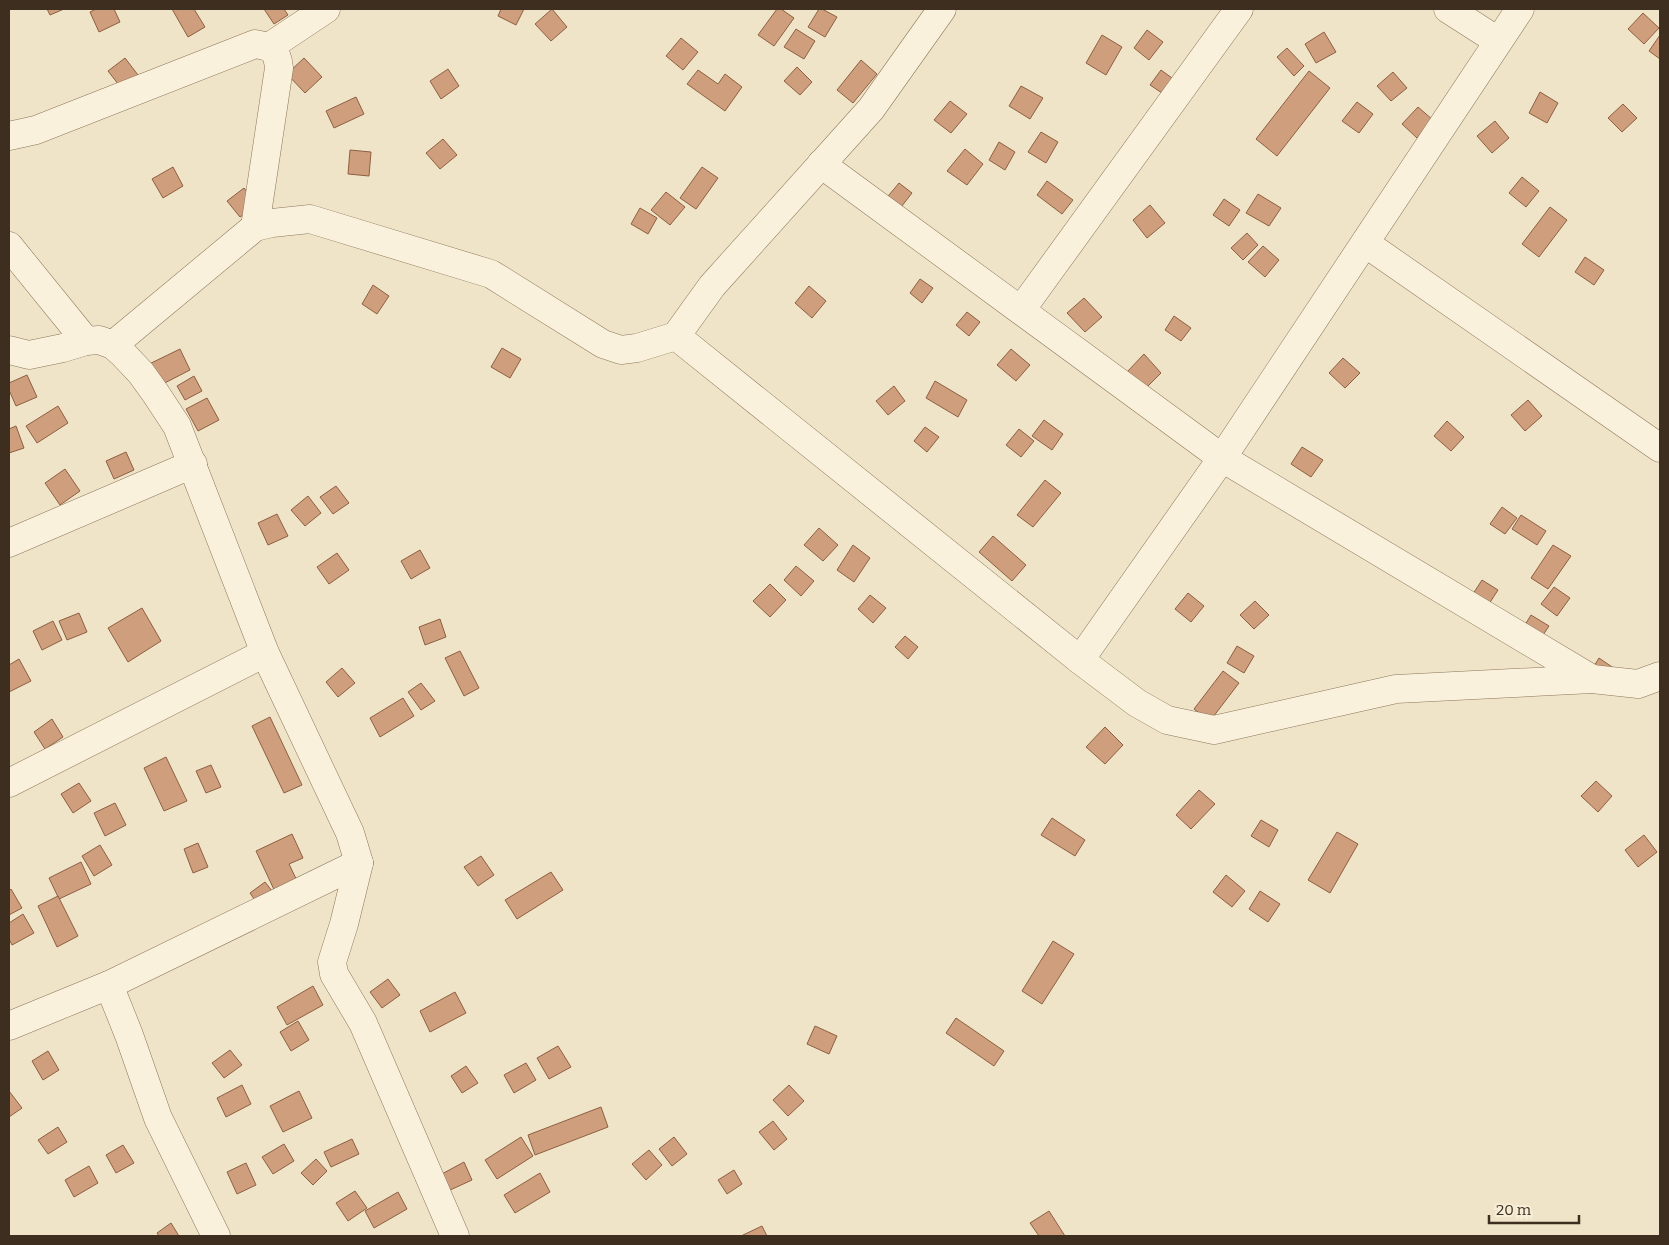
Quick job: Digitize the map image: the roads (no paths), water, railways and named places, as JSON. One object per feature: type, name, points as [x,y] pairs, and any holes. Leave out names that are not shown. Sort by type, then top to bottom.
[{"type":"street","points":[[269,47],[326,9]]},
{"type":"street","points":[[113,345],[255,227],[272,223],[310,219],[491,274],[603,344],[621,350],[637,348],[676,336],[712,286],[871,109],[942,9]]},
{"type":"street","points":[[1020,310],[1239,9]]},
{"type":"street","points":[[1448,9],[1498,41]]},
{"type":"street","points":[[1080,660],[1222,458],[1520,9]]},
{"type":"street","points":[[9,136],[36,130],[255,44],[269,47],[278,55],[279,68],[255,227]]},
{"type":"street","points":[[820,164],[1222,458],[1592,679]]},
{"type":"street","points":[[1365,242],[1660,448]]},
{"type":"street","points":[[9,246],[86,341]]},
{"type":"street","points":[[676,336],[1080,660],[1136,703],[1167,720],[1214,730],[1396,689],[1592,679],[1638,684],[1660,676]]},
{"type":"street","points":[[9,350],[29,355],[86,341],[99,340],[113,345],[141,373],[177,426],[265,653],[350,833],[359,863],[344,924],[332,962],[334,974],[363,1023],[455,1236]]},
{"type":"street","points":[[9,543],[193,464]]},
{"type":"street","points":[[9,783],[265,653]]},
{"type":"street","points":[[9,1026],[109,985],[359,863]]},
{"type":"street","points":[[109,985],[158,1118],[216,1236]]}]
